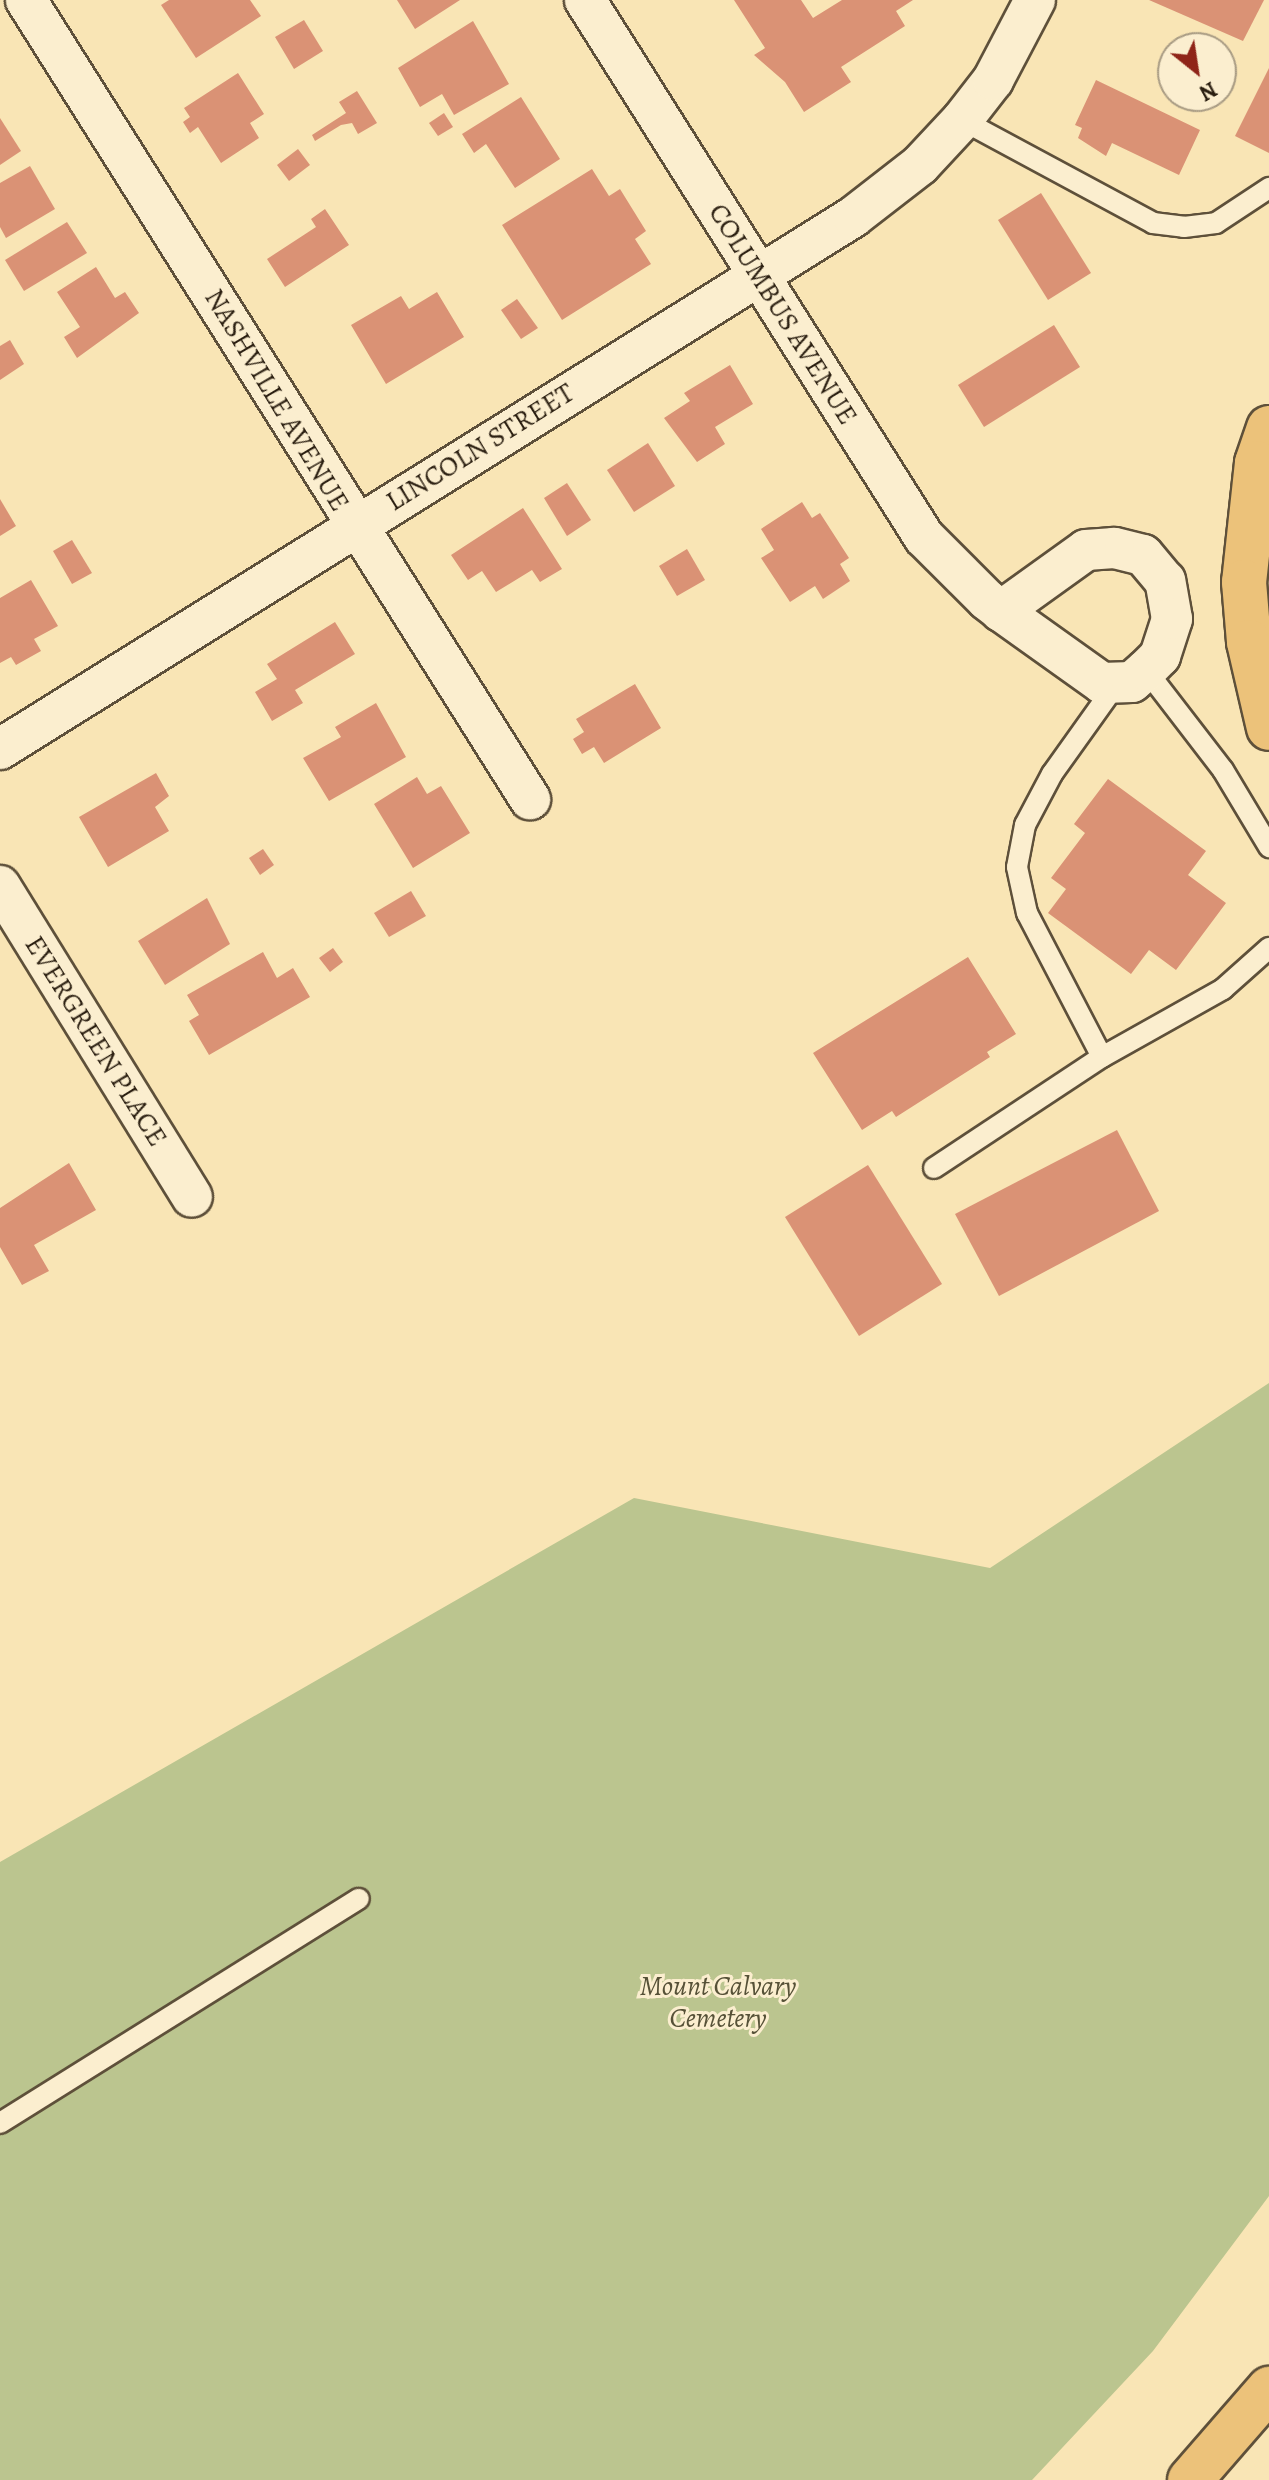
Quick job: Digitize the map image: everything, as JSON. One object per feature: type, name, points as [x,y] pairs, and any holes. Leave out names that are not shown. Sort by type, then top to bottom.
[{"type":"highway","points":[[1269,428],[1257,463],[1244,582],[1249,642],[1269,728]]},
{"type":"highway","points":[[1190,2480],[1269,2389]]},
{"type":"street","name":"NASHVILLE AVENUE","points":[[26,0],[354,526],[530,799]]},
{"type":"street","name":"COLUMBUS AVENUE","points":[[585,0],[924,537],[1001,611],[1102,683],[1132,676]]},
{"type":"street","name":"LINCOLN STREET","points":[[0,749],[757,273],[853,217],[920,165],[962,120],[993,80],[1035,0]]},
{"type":"street","points":[[1001,611],[1086,550],[1114,548],[1143,555],[1165,581],[1172,619],[1160,656],[1132,676]]},
{"type":"street","name":"EVERGREEN PLACE","points":[[0,886],[192,1197]]},
{"type":"lane","points":[[962,120],[1153,223],[1184,227],[1216,223],[1269,188]]},
{"type":"lane","points":[[1102,1057],[1027,913],[1017,867],[1025,825],[1052,774],[1132,676],[1223,770],[1269,847]]},
{"type":"lane","points":[[934,1168],[1102,1057],[1223,989],[1269,948]]},
{"type":"lane","points":[[0,2123],[359,1899]]},
{"type":"green space","name":"Mount Calvary Cemetery","points":[[1269,1383],[1269,2196],[1153,2351],[1032,2480],[0,2480],[0,1862],[634,1498],[990,1568]]},
{"type":"building","points":[[169,0],[250,0],[261,16],[196,58],[161,5]]},
{"type":"building","points":[[397,0],[460,0],[415,29]]},
{"type":"building","points":[[734,0],[801,0],[813,18],[842,0],[913,0],[896,11],[905,26],[841,67],[851,82],[804,112],[785,82],[754,55],[765,48]]},
{"type":"building","points":[[1149,0],[1264,0],[1243,41],[1237,38],[1237,32],[1222,32]]},
{"type":"building","points":[[304,20],[323,51],[294,69],[275,37]]},
{"type":"building","points":[[473,21],[509,84],[454,115],[442,94],[420,107],[398,68]]},
{"type":"building","points":[[1269,68],[1269,153],[1235,136]]},
{"type":"building","points":[[238,73],[264,114],[250,123],[259,138],[221,163],[198,127],[190,133],[183,122],[190,117],[184,108]]},
{"type":"building","points":[[1096,80],[1157,112],[1200,130],[1179,175],[1112,143],[1106,156],[1078,138],[1082,128],[1075,125]]},
{"type":"building","points":[[357,91],[377,123],[358,134],[352,123],[341,125],[315,141],[312,135],[346,113],[339,102]]},
{"type":"building","points":[[521,97],[560,159],[515,188],[486,144],[474,153],[462,134]]},
{"type":"building","points":[[444,113],[453,127],[438,136],[429,123]]},
{"type":"building","points":[[0,118],[21,151],[0,165]]},
{"type":"building","points":[[298,149],[310,165],[289,181],[277,165]]},
{"type":"building","points":[[30,166],[55,209],[6,238],[0,227],[0,183]]},
{"type":"building","points":[[592,169],[609,196],[620,189],[646,231],[635,239],[651,264],[562,320],[502,225]]},
{"type":"building","points":[[1041,193],[1091,273],[1048,300],[998,220]]},
{"type":"building","points":[[325,209],[349,245],[285,287],[267,259],[316,227],[311,219]]},
{"type":"building","points":[[67,222],[87,253],[24,291],[5,260]]},
{"type":"building","points":[[96,267],[115,298],[125,292],[139,313],[77,358],[64,337],[80,327],[57,292]]},
{"type":"building","points":[[437,292],[464,337],[386,384],[351,325],[401,296],[409,309]]},
{"type":"building","points":[[517,299],[538,328],[521,339],[501,310]]},
{"type":"building","points":[[1054,325],[1080,367],[984,427],[958,385]]},
{"type":"building","points":[[10,340],[24,364],[0,380],[0,346]]},
{"type":"building","points":[[730,365],[753,404],[715,427],[725,444],[697,462],[664,418],[690,401],[684,393]]},
{"type":"building","points":[[648,443],[675,486],[634,512],[607,470]]},
{"type":"building","points":[[567,483],[591,520],[567,536],[544,498]]},
{"type":"building","points":[[0,499],[16,526],[0,536]]},
{"type":"building","points":[[802,502],[812,518],[820,513],[849,558],[840,564],[850,581],[823,599],[815,586],[790,602],[761,558],[774,550],[761,529]]},
{"type":"building","points":[[523,508],[562,569],[540,582],[532,570],[496,592],[482,571],[468,580],[451,555]]},
{"type":"building","points":[[72,540],[92,573],[72,584],[53,551]]},
{"type":"building","points":[[687,549],[705,580],[677,596],[659,566]]},
{"type":"building","points":[[31,580],[58,626],[34,639],[41,651],[16,665],[11,657],[0,663],[0,598]]},
{"type":"building","points":[[335,622],[355,654],[295,690],[303,703],[272,721],[255,692],[277,679],[267,664]]},
{"type":"building","points":[[635,684],[661,728],[604,763],[594,747],[582,754],[573,739],[584,732],[576,719]]},
{"type":"building","points":[[376,703],[406,757],[329,801],[303,758],[341,737],[335,727]]},
{"type":"building","points":[[156,773],[169,796],[155,807],[169,831],[108,867],[79,817]]},
{"type":"building","points":[[417,777],[427,794],[441,786],[470,833],[413,868],[374,804]]},
{"type":"building","points":[[1108,779],[1206,851],[1188,875],[1226,903],[1176,970],[1149,950],[1131,974],[1048,913],[1066,889],[1051,878],[1085,833],[1074,824]]},
{"type":"building","points":[[263,849],[274,865],[260,875],[249,858]]},
{"type":"building","points":[[411,891],[426,916],[389,937],[374,913]]},
{"type":"building","points":[[207,898],[230,944],[165,985],[138,941]]},
{"type":"building","points":[[333,948],[343,962],[330,972],[319,958]]},
{"type":"building","points":[[263,952],[277,978],[293,968],[310,997],[209,1055],[189,1021],[199,1015],[187,995]]},
{"type":"building","points":[[968,957],[1016,1034],[987,1052],[990,1057],[896,1117],[892,1111],[862,1130],[813,1053]]},
{"type":"building","points":[[1117,1130],[1159,1211],[999,1296],[955,1214]]},
{"type":"building","points":[[69,1163],[96,1210],[34,1245],[49,1271],[22,1285],[0,1247],[0,1208]]},
{"type":"building","points":[[868,1165],[942,1284],[859,1336],[785,1217]]}]
